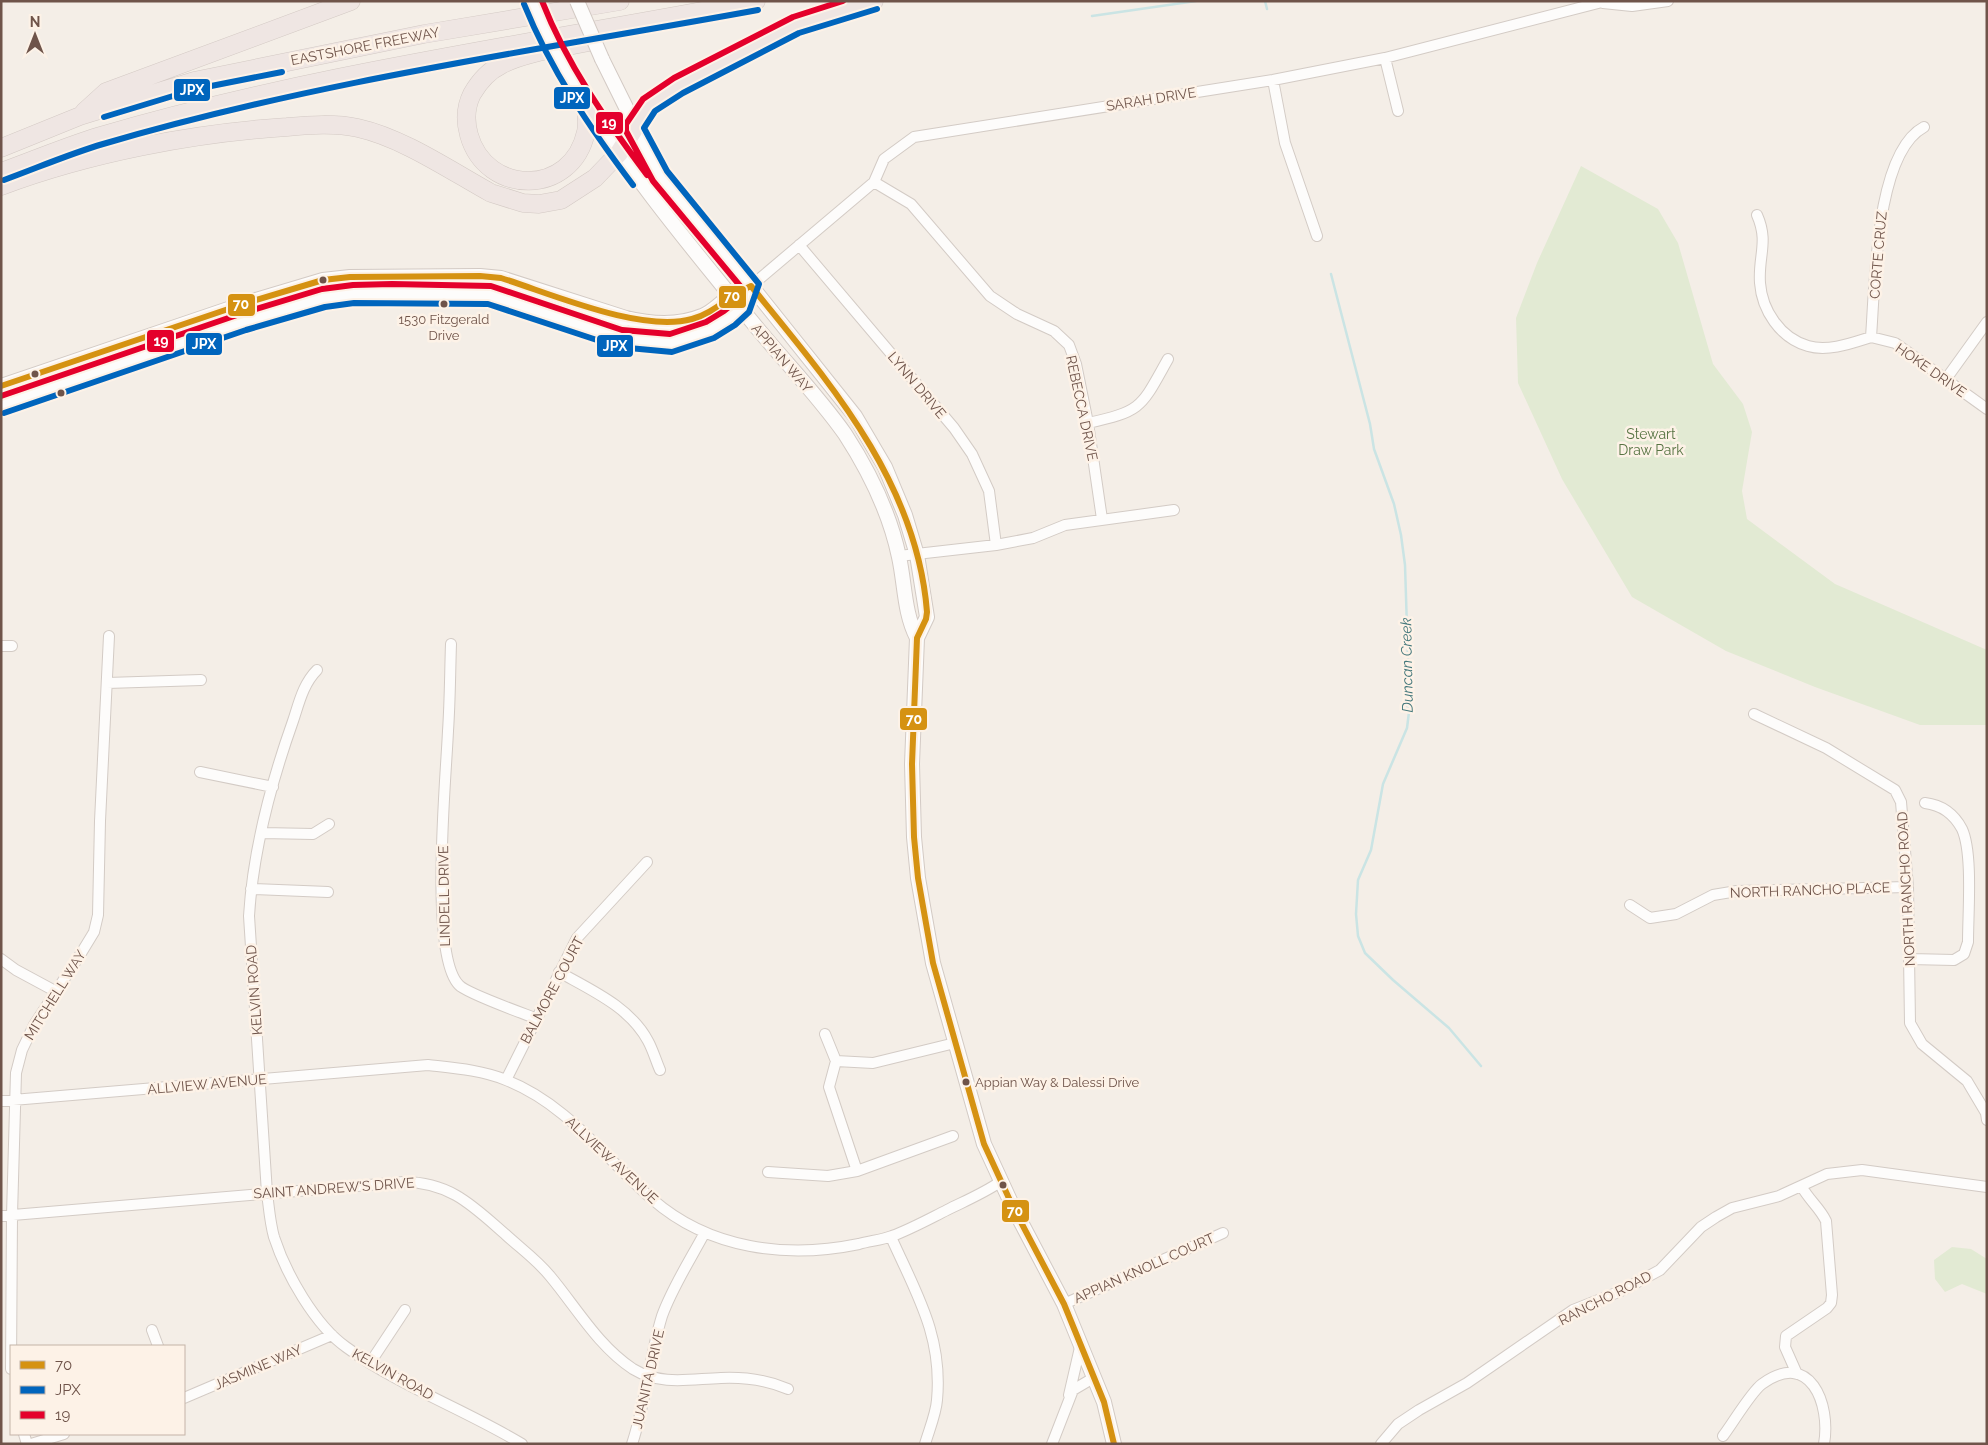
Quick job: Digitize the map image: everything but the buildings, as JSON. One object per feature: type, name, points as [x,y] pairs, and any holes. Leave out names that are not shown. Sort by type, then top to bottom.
[{"type":"highway","points":[[80,116],[106,92],[351,1]]},
{"type":"highway","name":"EASTSHORE FREEWAY","points":[[1,148],[80,116],[194,81],[424,34],[620,1]]},
{"type":"highway","name":"EASTSHORE FREEWAY","points":[[1,172],[98,136],[330,78],[522,41],[684,15],[756,1]]},
{"type":"highway","points":[[1,186],[112,154],[188,139],[255,129],[321,125],[358,128],[386,137],[509,200],[539,204],[561,200],[575,193],[595,178],[619,153],[649,105],[679,84],[796,24],[874,1]]},
{"type":"highway","points":[[586,106],[586,132],[580,149],[567,167],[554,176],[533,182],[511,179],[490,168],[472,145],[466,116],[469,101],[477,86],[487,74],[501,64],[684,15]]},
{"type":"main road","name":"APPIAN WAY","points":[[532,1],[561,62],[586,106],[619,153],[741,308],[844,434],[878,494],[899,556],[909,622],[917,638]]},
{"type":"main road","name":"APPIAN WAY","points":[[577,1],[634,128],[660,176],[855,416],[892,481],[905,515],[917,555],[927,617],[917,638],[912,764],[914,837],[918,878],[933,963],[984,1144],[1000,1182],[1064,1304],[1081,1342],[1104,1402],[1114,1444]]},
{"type":"main road","points":[[1,386],[249,302],[330,279],[480,276],[508,280],[626,318],[646,322],[686,321],[704,316],[731,295],[751,286]]},
{"type":"main road","points":[[1,405],[243,322],[323,298],[353,294],[469,293],[508,300],[620,339],[670,343],[710,330],[741,308],[751,286]]},
{"type":"main road","points":[[508,300],[522,298],[563,306],[570,300]]},
{"type":"main road","points":[[559,317],[577,314],[609,324],[621,322],[626,318]]},
{"type":"street","name":"SARAH DRIVE","points":[[751,286],[874,182],[884,159],[914,137],[1273,80],[1385,58],[1605,2],[1632,6],[1668,1]]},
{"type":"street","points":[[1385,58],[1398,111]]},
{"type":"street","points":[[1273,80],[1285,143],[1318,236]]},
{"type":"street","name":"CORTE CRUZ","points":[[1871,337],[1882,205],[1899,157],[1912,133],[1924,127]]},
{"type":"street","name":"REBECCA DRIVE","points":[[874,182],[911,204],[990,296],[1017,314],[1054,331],[1069,345],[1076,364],[1088,423],[1102,519]]},
{"type":"street","points":[[1757,215],[1763,230],[1760,282],[1764,304],[1776,324],[1789,337],[1808,347],[1841,346],[1871,337]]},
{"type":"street","name":"LYNN DRIVE","points":[[799,245],[954,428],[972,454],[989,491],[996,545]]},
{"type":"street","points":[[1946,379],[1987,322]]},
{"type":"street","name":"HOKE DRIVE","points":[[1871,337],[1895,343],[1987,409]]},
{"type":"street","points":[[1088,423],[1125,415],[1144,401],[1168,359]]},
{"type":"street","points":[[899,556],[996,545],[1033,538],[1065,525],[1174,510]]},
{"type":"street","name":"MITCHELL WAY","points":[[10,1345],[6,1216],[16,1073],[22,1050],[34,1025],[94,932],[98,915],[100,821],[109,636]]},
{"type":"street","name":"LINDELL DRIVE","points":[[450,644],[448,732],[444,780],[442,908],[445,955],[449,971],[460,987],[535,1018]]},
{"type":"street","name":"KELVIN ROAD","points":[[317,670],[307,681],[282,753],[262,833],[251,889],[250,916],[267,1193],[274,1237],[302,1296],[332,1335],[370,1363],[522,1444]]},
{"type":"street","points":[[107,683],[202,680]]},
{"type":"street","name":"NORTH RANCHO ROAD","points":[[1754,714],[1826,748],[1895,790],[1902,802],[1908,887],[1910,1023],[1922,1044],[1967,1081],[1986,1113],[1987,1120]]},
{"type":"street","points":[[200,772],[273,787]]},
{"type":"street","points":[[1910,959],[1954,960],[1964,954],[1968,942],[1967,850],[1962,829],[1949,812],[1935,804],[1925,803]]},
{"type":"street","points":[[262,833],[313,834],[329,824]]},
{"type":"street","name":"BALMORE COURT","points":[[506,1080],[535,1018],[577,938],[648,862]]},
{"type":"street","name":"NORTH RANCHO PLACE","points":[[1630,905],[1650,918],[1676,914],[1713,895],[1737,891],[1908,887]]},
{"type":"street","points":[[251,889],[328,892]]},
{"type":"street","points":[[1,959],[16,970],[55,991]]},
{"type":"street","points":[[559,972],[609,1000],[636,1025],[648,1041],[660,1070]]},
{"type":"street","points":[[825,1034],[836,1061],[829,1087],[857,1171]]},
{"type":"street","points":[[836,1061],[872,1063],[955,1043]]},
{"type":"street","name":"ALLVIEW AVENUE","points":[[1,1100],[428,1065],[470,1070],[506,1080],[542,1099],[573,1121],[652,1200],[692,1228],[704,1234],[736,1244],[800,1250],[836,1248],[891,1237],[1000,1182]]},
{"type":"street","points":[[768,1172],[828,1176],[857,1171],[953,1136]]},
{"type":"street","name":"RANCHO ROAD","points":[[1380,1444],[1398,1424],[1467,1383],[1573,1310],[1621,1291],[1660,1270],[1701,1227],[1732,1208],[1779,1196],[1827,1174],[1862,1170],[1987,1186]]},
{"type":"street","name":"SAINT ANDREW'S DRIVE","points":[[6,1216],[267,1193],[421,1182],[435,1185],[466,1201],[537,1262],[616,1356],[649,1378]]},
{"type":"street","points":[[1797,1374],[1785,1347],[1786,1336],[1826,1308],[1832,1295],[1826,1221],[1822,1212],[1808,1200],[1802,1187]]},
{"type":"street","name":"APPIAN KNOLL COURT","points":[[1064,1304],[1223,1233]]},
{"type":"street","name":"JUANITA DRIVE","points":[[632,1444],[640,1420],[649,1378],[652,1352],[663,1315],[704,1234]]},
{"type":"street","points":[[891,1237],[932,1330],[938,1362],[937,1402],[925,1444]]},
{"type":"street","points":[[370,1363],[405,1310]]},
{"type":"street","points":[[152,1330],[158,1345]]},
{"type":"street","name":"JASMINE WAY","points":[[185,1398],[332,1335]]},
{"type":"street","points":[[1052,1444],[1068,1400],[1081,1342]]},
{"type":"street","points":[[1723,1436],[1761,1384],[1781,1373],[1797,1374],[1810,1381],[1821,1395],[1826,1434],[1824,1444]]},
{"type":"street","points":[[1068,1400],[1078,1386],[1095,1377]]},
{"type":"street","points":[[649,1378],[662,1381],[723,1378],[756,1380],[788,1389]]},
{"type":"street","points":[[29,1444],[60,1435]]},
{"type":"green space","name":"Stewart Draw Park","points":[[1581,166],[1658,209],[1678,243],[1713,364],[1743,404],[1752,432],[1742,491],[1747,519],[1835,584],[1987,650],[1987,725],[1920,725],[1815,687],[1726,651],[1632,597],[1562,479],[1518,383],[1516,318],[1537,263]]},
{"type":"green space","points":[[1952,1247],[1971,1249],[1987,1259],[1987,1294],[1962,1284],[1945,1292],[1935,1279],[1934,1260]]},
{"type":"waterway","name":"Duncan Creek","points":[[1092,16],[1196,1]]},
{"type":"waterway","name":"Duncan Creek","points":[[1265,1],[1267,9]]},
{"type":"waterway","name":"Duncan Creek","points":[[1331,274],[1370,424],[1374,449],[1394,504],[1405,565],[1408,660],[1406,703],[1409,712],[1407,728],[1383,784],[1371,850],[1358,880],[1356,914],[1358,936],[1365,953],[1449,1028],[1481,1066]]},
{"type":"transit line","name":"19","points":[[542,1],[575,70],[602,113],[647,175]]},
{"type":"transit line","name":"19","points":[[1,396],[240,314],[322,289],[353,285],[491,286],[622,330],[670,334],[706,322],[734,303],[741,287],[653,181],[626,131],[626,124],[643,99],[674,78],[793,17],[843,1]]},
{"type":"transit line","name":"JPX","points":[[524,4],[546,53],[559,76],[633,185]]},
{"type":"transit line","name":"JPX","points":[[4,413],[246,330],[325,307],[354,303],[488,304],[618,347],[672,352],[714,338],[735,325],[749,312],[759,284],[667,171],[644,128],[655,111],[683,93],[799,33],[877,9]]},
{"type":"transit line","name":"JPX","points":[[4,180],[103,144],[265,102],[429,68],[758,10]]},
{"type":"transit line","name":"JPX","points":[[104,117],[196,89],[282,72]]},
{"type":"transit line","name":"70","points":[[1,386],[249,302],[323,280],[350,277],[480,276],[501,278],[596,310],[648,321],[671,322],[700,316],[751,286],[810,359],[865,436],[887,477],[906,520],[920,565],[927,612],[926,619],[917,638],[912,764],[914,837],[918,878],[933,963],[984,1144],[1013,1207],[1064,1304],[1104,1402],[1114,1444]]},
{"type":"place","name":"1530 Fitzgerald Drive","points":[[444,304]]},
{"type":"place","name":"Appian Way & Dalessi Drive","points":[[966,1082]]}]
